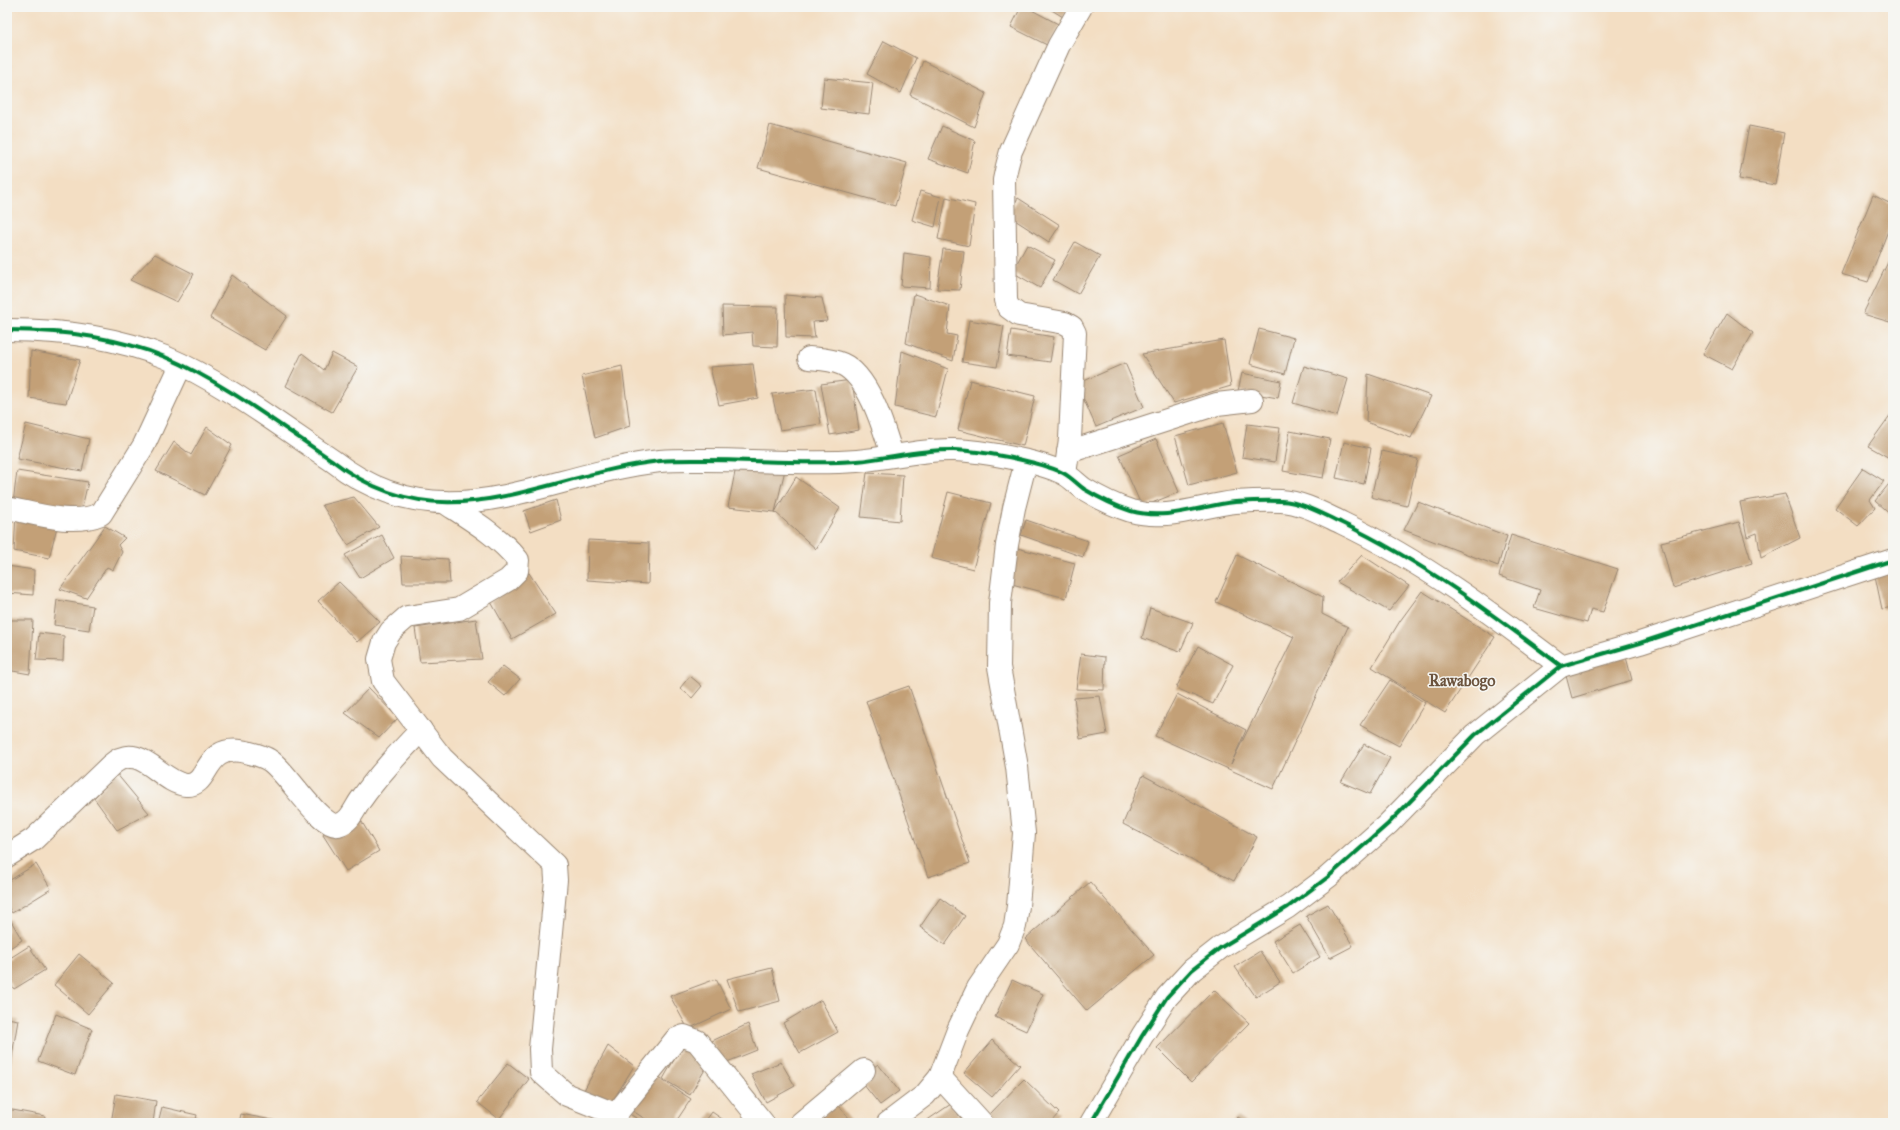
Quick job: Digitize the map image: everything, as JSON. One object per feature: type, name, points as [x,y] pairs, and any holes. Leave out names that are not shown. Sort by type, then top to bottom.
[{"type":"street","points":[[1064,474],[1070,439],[1075,333],[1072,327],[1066,323],[1019,315],[1008,307],[1006,300],[1004,180],[1011,151],[1059,45],[1081,7]]},
{"type":"street","points":[[7,330],[44,330],[85,336],[129,346],[165,357],[214,382],[327,457],[352,476],[393,495],[413,499],[465,503],[500,498],[615,469],[661,461],[857,461],[940,449],[960,450],[1026,461],[1064,474],[1083,488],[1111,504],[1146,514],[1168,516],[1233,502],[1267,500],[1286,501],[1310,509],[1372,537],[1440,577],[1561,666]]},
{"type":"street","points":[[808,358],[828,359],[843,364],[855,373],[880,415],[892,455]]},
{"type":"street","points":[[7,508],[69,519],[90,519],[101,514],[144,445],[181,365]]},
{"type":"street","points":[[1068,452],[1217,404],[1252,400]]},
{"type":"street","points":[[888,1123],[925,1095],[940,1077],[958,1030],[978,988],[1008,944],[1015,926],[1024,833],[1017,768],[999,667],[1000,604],[1007,545],[1014,508],[1026,461]]},
{"type":"street","points":[[444,502],[507,547],[518,560],[517,571],[508,580],[459,609],[407,617],[391,631],[384,642],[379,659],[383,681],[442,758],[554,865],[556,880],[540,1049],[541,1072],[567,1095],[612,1119],[676,1039],[684,1036],[697,1041],[763,1123]]},
{"type":"street","points":[[1091,1123],[1142,1036],[1167,997],[1192,970],[1220,948],[1288,907],[1328,877],[1388,824],[1475,735],[1561,666],[1640,643],[1893,560]]},
{"type":"street","points":[[7,856],[34,839],[111,765],[123,758],[137,758],[176,782],[184,785],[191,785],[199,780],[222,752],[241,751],[256,754],[269,760],[280,768],[299,792],[326,820],[332,824],[340,824],[352,815],[360,801],[393,759],[421,730]]},
{"type":"street","points":[[801,1123],[864,1070]]},
{"type":"street","points":[[940,1077],[982,1123]]},
{"type":"building","points":[[1021,7],[1026,7],[1060,25],[1049,46],[1011,27]]},
{"type":"building","points":[[1047,7],[1069,7],[1063,17]]},
{"type":"building","points":[[884,41],[916,58],[901,93],[867,74]]},
{"type":"building","points":[[923,61],[986,93],[974,127],[910,95]]},
{"type":"building","points":[[824,78],[873,83],[869,114],[821,108]]},
{"type":"building","points":[[770,125],[907,163],[895,206],[758,168]]},
{"type":"building","points":[[942,126],[975,141],[968,173],[928,159]]},
{"type":"building","points":[[1749,126],[1784,133],[1775,185],[1739,179]]},
{"type":"building","points":[[920,191],[941,197],[935,227],[912,220]]},
{"type":"building","points":[[1873,195],[1893,205],[1893,218],[1868,282],[1841,274]]},
{"type":"building","points":[[946,197],[975,204],[969,246],[938,239]]},
{"type":"building","points":[[1018,198],[1060,225],[1049,242],[1007,215]]},
{"type":"building","points":[[1075,242],[1100,256],[1078,294],[1053,280]]},
{"type":"building","points":[[1027,245],[1055,260],[1040,288],[1012,272]]},
{"type":"building","points":[[943,249],[964,251],[960,290],[937,289]]},
{"type":"building","points":[[904,253],[931,257],[930,288],[901,286]]},
{"type":"building","points":[[155,254],[194,274],[177,302],[130,280]]},
{"type":"building","points":[[1890,258],[1893,259],[1893,323],[1863,314]]},
{"type":"building","points":[[232,275],[287,316],[265,350],[210,318]]},
{"type":"building","points":[[914,294],[950,306],[947,334],[957,336],[953,361],[906,343]]},
{"type":"building","points":[[785,295],[822,298],[827,321],[813,322],[815,338],[786,337]]},
{"type":"building","points":[[722,306],[778,307],[777,347],[753,346],[752,332],[723,335]]},
{"type":"building","points":[[1727,313],[1753,333],[1732,369],[1703,354]]},
{"type":"building","points":[[969,320],[1004,326],[997,367],[962,362]]},
{"type":"building","points":[[1259,329],[1294,338],[1285,374],[1250,364]]},
{"type":"building","points":[[1011,330],[1054,337],[1050,362],[1007,356]]},
{"type":"building","points":[[1224,340],[1231,386],[1174,403],[1142,354]]},
{"type":"building","points":[[31,351],[80,360],[66,403],[29,398]]},
{"type":"building","points":[[902,351],[948,369],[936,417],[895,407]]},
{"type":"building","points":[[302,353],[324,370],[332,353],[358,367],[332,412],[286,386]]},
{"type":"building","points":[[1125,363],[1144,407],[1096,427],[1077,384]]},
{"type":"building","points":[[753,364],[758,398],[719,405],[710,367]]},
{"type":"building","points":[[622,366],[630,426],[595,438],[582,376]]},
{"type":"building","points":[[1304,366],[1348,379],[1337,416],[1293,403]]},
{"type":"building","points":[[1242,373],[1281,381],[1278,398],[1238,391]]},
{"type":"building","points":[[1368,374],[1431,396],[1411,438],[1366,422]]},
{"type":"building","points":[[852,380],[859,430],[830,435],[821,384]]},
{"type":"building","points":[[970,380],[1035,396],[1023,446],[958,430]]},
{"type":"building","points":[[816,389],[821,424],[780,430],[772,394]]},
{"type":"building","points":[[1891,414],[1893,415],[1893,460],[1868,446]]},
{"type":"building","points":[[1223,423],[1237,472],[1189,485],[1175,436]]},
{"type":"building","points":[[26,424],[89,439],[82,471],[17,459]]},
{"type":"building","points":[[1247,424],[1280,428],[1275,462],[1242,457]]},
{"type":"building","points":[[207,427],[232,445],[205,495],[156,471],[174,442],[191,455]]},
{"type":"building","points":[[1290,431],[1330,439],[1323,478],[1283,471]]},
{"type":"building","points":[[1156,439],[1179,492],[1142,507],[1119,455]]},
{"type":"building","points":[[1344,442],[1371,448],[1364,484],[1336,478]]},
{"type":"building","points":[[1382,451],[1418,459],[1407,506],[1371,497]]},
{"type":"building","points":[[736,467],[785,470],[775,512],[728,507]]},
{"type":"building","points":[[1863,468],[1884,481],[1870,500],[1875,508],[1858,526],[1835,508]]},
{"type":"building","points":[[17,471],[88,482],[81,512],[13,503]]},
{"type":"building","points":[[867,473],[903,475],[900,521],[861,517]]},
{"type":"building","points":[[796,477],[840,508],[816,549],[775,512]]},
{"type":"building","points":[[1893,479],[1893,517],[1875,501]]},
{"type":"building","points":[[948,492],[991,503],[973,569],[931,558]]},
{"type":"building","points":[[1785,494],[1800,538],[1761,558],[1757,533],[1747,537],[1740,502]]},
{"type":"building","points":[[354,497],[379,527],[348,545],[322,505]]},
{"type":"building","points":[[556,500],[561,520],[531,531],[524,511]]},
{"type":"building","points":[[1418,502],[1507,536],[1498,566],[1404,530]]},
{"type":"building","points":[[16,512],[58,523],[49,558],[14,551]]},
{"type":"building","points":[[1026,520],[1088,541],[1083,557],[1021,535]]},
{"type":"building","points":[[1739,522],[1752,563],[1673,588],[1661,542]]},
{"type":"building","points":[[105,526],[125,538],[118,545],[122,552],[113,570],[107,567],[86,598],[60,589]]},
{"type":"building","points":[[382,535],[394,558],[360,578],[345,555]]},
{"type":"building","points":[[1511,535],[1618,569],[1603,612],[1591,609],[1587,623],[1534,608],[1540,590],[1499,576]]},
{"type":"building","points":[[588,540],[649,543],[648,584],[587,580]]},
{"type":"building","points":[[1017,548],[1075,563],[1066,598],[1008,583]]},
{"type":"building","points":[[1237,555],[1323,597],[1322,614],[1348,627],[1273,789],[1155,736],[1177,694],[1246,730],[1231,764],[1294,637],[1216,602]]},
{"type":"building","points":[[1362,555],[1409,586],[1389,611],[1337,582]]},
{"type":"building","points":[[401,556],[448,559],[450,583],[403,583]]},
{"type":"building","points":[[7,566],[34,570],[33,595],[7,593]]},
{"type":"building","points":[[1893,567],[1893,607],[1882,609],[1874,571]]},
{"type":"building","points":[[529,573],[556,614],[512,639],[491,602]]},
{"type":"building","points":[[339,582],[380,622],[357,642],[318,601]]},
{"type":"building","points":[[1422,591],[1495,637],[1445,713],[1372,667],[1400,621]]},
{"type":"building","points":[[57,600],[93,606],[89,630],[54,625]]},
{"type":"building","points":[[1150,608],[1193,623],[1180,652],[1142,638]]},
{"type":"building","points":[[476,619],[482,659],[420,662],[415,628]]},
{"type":"building","points":[[10,620],[33,620],[30,674],[7,670],[7,633]]},
{"type":"building","points":[[39,633],[64,636],[63,661],[36,660]]},
{"type":"building","points":[[1198,646],[1233,665],[1213,704],[1176,688]]},
{"type":"building","points":[[1081,654],[1105,657],[1104,690],[1076,689]]},
{"type":"building","points":[[1626,657],[1632,680],[1572,698],[1565,672]]},
{"type":"building","points":[[503,666],[520,679],[505,696],[488,682]]},
{"type":"building","points":[[690,676],[702,686],[692,698],[680,688]]},
{"type":"building","points":[[1390,680],[1425,703],[1399,746],[1360,725]]},
{"type":"building","points":[[909,686],[970,863],[928,877],[866,701]]},
{"type":"building","points":[[369,688],[398,718],[379,738],[345,713]]},
{"type":"building","points":[[1100,696],[1107,734],[1080,739],[1074,698]]},
{"type":"building","points":[[1364,744],[1390,758],[1370,794],[1341,782]]},
{"type":"building","points":[[116,773],[149,813],[117,830],[94,798]]},
{"type":"building","points":[[1143,775],[1257,837],[1234,881],[1123,824]]},
{"type":"building","points":[[359,817],[379,851],[346,871],[323,835]]},
{"type":"building","points":[[36,864],[51,889],[12,913],[7,905],[7,882]]},
{"type":"building","points":[[1090,882],[1154,955],[1087,1011],[1025,939]]},
{"type":"building","points":[[940,898],[965,916],[945,945],[920,927]]},
{"type":"building","points":[[1328,904],[1353,946],[1330,958],[1306,916]]},
{"type":"building","points":[[10,919],[22,940],[7,950],[7,920]]},
{"type":"building","points":[[1300,925],[1320,957],[1293,973],[1273,941]]},
{"type":"building","points":[[29,946],[45,970],[14,989],[7,979],[7,960]]},
{"type":"building","points":[[1260,951],[1280,982],[1256,997],[1235,967]]},
{"type":"building","points":[[79,954],[114,983],[88,1014],[54,985]]},
{"type":"building","points":[[772,968],[780,1001],[739,1012],[727,979]]},
{"type":"building","points":[[716,979],[731,1009],[688,1029],[670,996]]},
{"type":"building","points":[[1012,980],[1043,994],[1026,1031],[995,1017]]},
{"type":"building","points":[[1214,990],[1249,1023],[1191,1082],[1157,1048]]},
{"type":"building","points":[[821,1000],[838,1032],[800,1053],[783,1023]]},
{"type":"building","points":[[56,1014],[92,1029],[75,1075],[38,1061]]},
{"type":"building","points":[[7,1018],[18,1020],[10,1068],[7,1067]]},
{"type":"building","points":[[748,1024],[757,1050],[722,1064],[712,1041]]},
{"type":"building","points":[[992,1040],[1020,1065],[992,1097],[964,1073]]},
{"type":"building","points":[[608,1046],[634,1066],[612,1102],[583,1092]]},
{"type":"building","points":[[682,1046],[710,1061],[690,1095],[663,1079]]},
{"type":"building","points":[[781,1062],[795,1086],[766,1102],[751,1074]]},
{"type":"building","points":[[508,1063],[529,1079],[499,1119],[477,1102]]},
{"type":"building","points":[[878,1064],[899,1091],[880,1105],[859,1079]]},
{"type":"building","points":[[656,1076],[691,1099],[675,1123],[651,1123],[633,1111]]},
{"type":"building","points":[[1024,1079],[1059,1113],[1050,1123],[997,1123],[989,1115]]},
{"type":"building","points":[[116,1094],[156,1101],[153,1123],[111,1123]]},
{"type":"building","points":[[836,1102],[853,1123],[817,1123]]},
{"type":"building","points":[[951,1104],[964,1123],[923,1123]]},
{"type":"building","points":[[162,1107],[197,1115],[195,1123],[158,1123]]},
{"type":"building","points":[[7,1109],[45,1116],[44,1123],[7,1123]]},
{"type":"building","points":[[712,1112],[728,1123],[704,1123]]},
{"type":"building","points":[[628,1113],[644,1123],[621,1123]]},
{"type":"building","points":[[241,1114],[282,1122],[282,1123],[239,1123]]},
{"type":"building","points":[[1238,1117],[1247,1123],[1233,1123]]},
{"type":"cycle path","points":[[7,330],[47,331],[88,336],[127,344],[165,357],[230,391],[333,461],[374,486],[414,499],[454,502],[494,498],[617,468],[660,461],[713,460],[837,462],[869,460],[918,452],[954,450],[1010,457],[1039,464],[1063,473],[1084,489],[1107,502],[1144,514],[1170,514],[1235,502],[1289,502],[1320,512],[1400,554],[1482,607],[1561,666]]},
{"type":"cycle path","points":[[1091,1123],[1142,1036],[1167,997],[1192,970],[1220,948],[1288,907],[1328,877],[1388,824],[1475,735],[1561,666],[1640,643],[1893,560]]},
{"type":"district","name":"Rawabogo","points":[[1462,680]]}]
